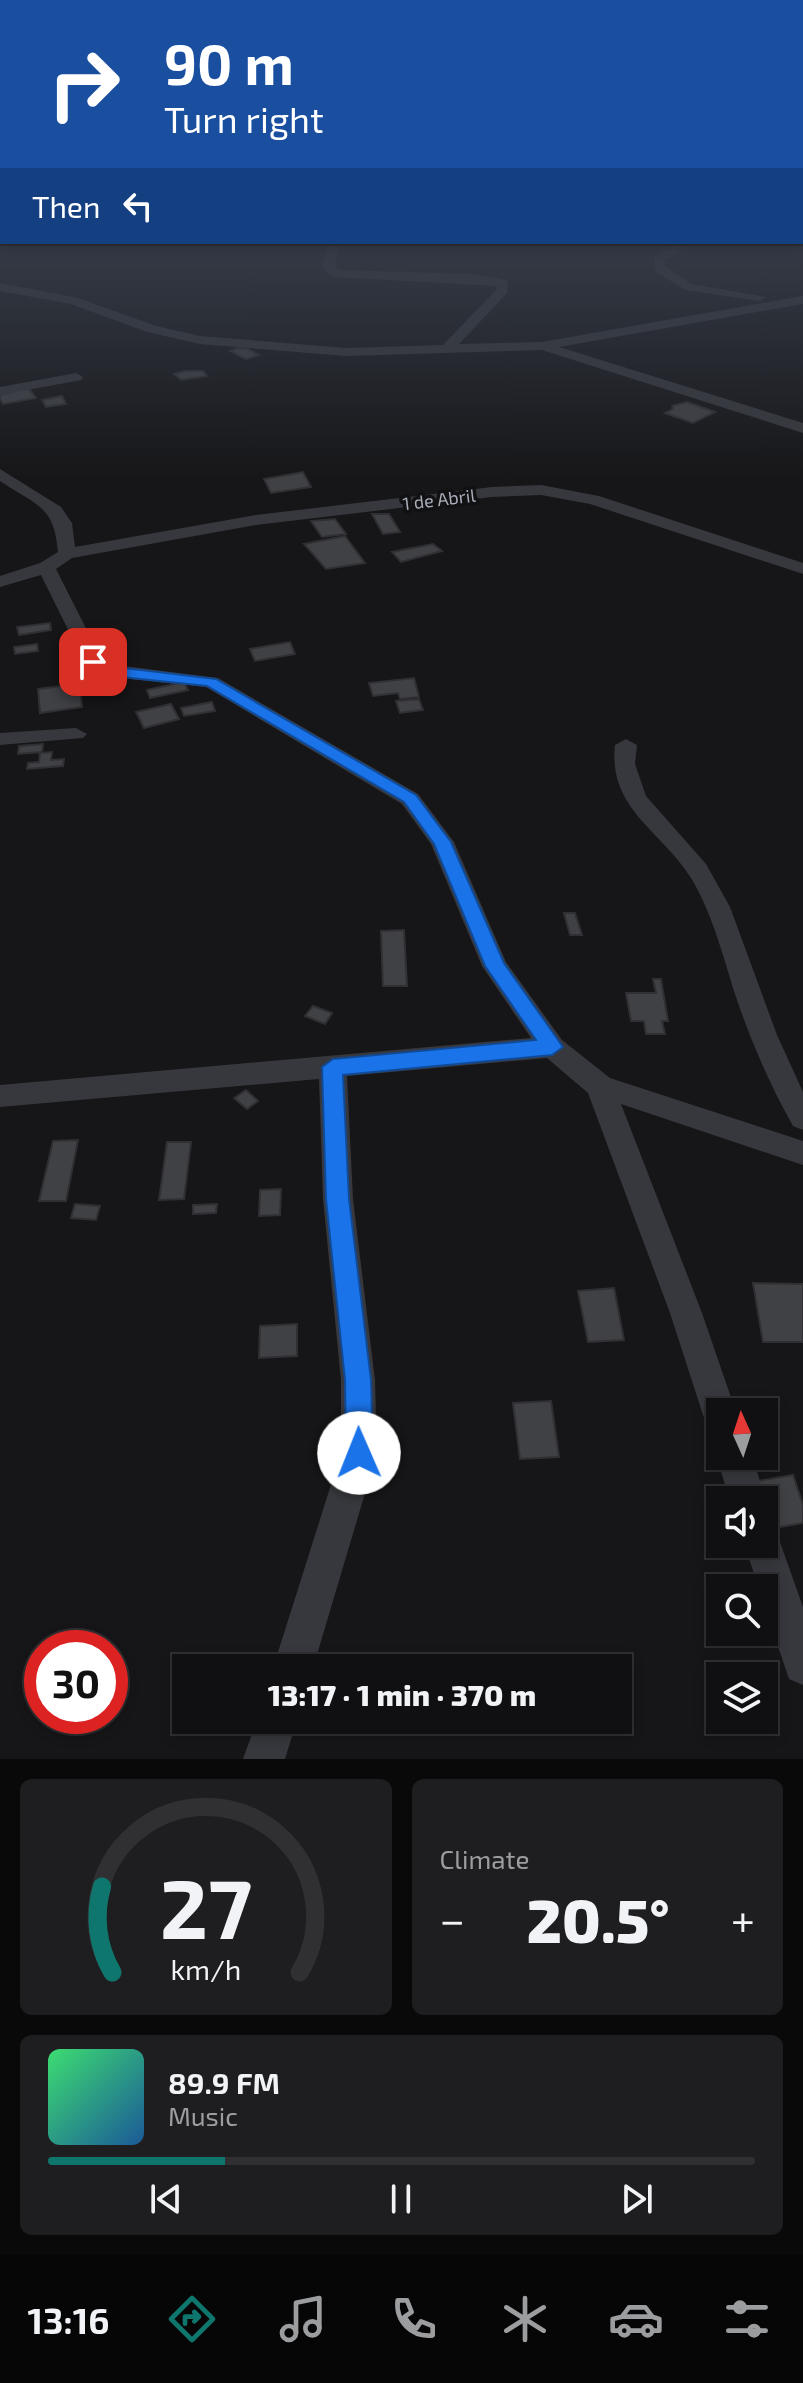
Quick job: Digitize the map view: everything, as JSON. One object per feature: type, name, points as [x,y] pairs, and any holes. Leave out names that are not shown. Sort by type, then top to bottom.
[{"type":"street","points":[[116,316],[152,329],[200,340],[346,352],[542,346],[712,316]]},
{"type":"street","points":[[445,351],[478,316]]},
{"type":"street","points":[[542,346],[803,428]]},
{"type":"street","points":[[0,391],[76,377]]},
{"type":"street","points":[[0,474],[55,511],[64,523],[56,560],[93,662],[121,672],[211,682],[410,799],[442,842],[495,966],[552,1047],[600,1086],[803,1153]]},
{"type":"street","name":"1 de Abril","points":[[0,582],[56,560],[256,520],[492,492],[541,490],[593,500],[803,569]]},
{"type":"street","points":[[0,739],[76,734]]},
{"type":"street","points":[[626,745],[621,764],[625,783],[697,869],[717,903],[758,1023],[803,1118]]},
{"type":"street","points":[[0,1096],[552,1047]]},
{"type":"street","points":[[297,1654],[359,1453],[358,1380],[338,1199],[333,1067]]},
{"type":"street","points":[[600,1086],[686,1313],[714,1398]]},
{"type":"street","points":[[768,1558],[803,1665]]},
{"type":"street","points":[[264,1759],[272,1734]]},
{"type":"building","points":[[238,348],[259,355],[246,359],[230,351]]},
{"type":"building","points":[[203,371],[207,376],[181,380],[174,374]]},
{"type":"building","points":[[28,387],[36,398],[3,404],[0,399],[0,395]]},
{"type":"building","points":[[62,396],[66,404],[46,407],[42,400]]},
{"type":"building","points":[[687,402],[715,412],[693,423],[665,413],[673,409],[672,406]]},
{"type":"building","points":[[303,472],[311,487],[271,493],[264,479]]},
{"type":"building","points":[[372,514],[389,514],[400,532],[383,534]]},
{"type":"building","points":[[335,519],[346,534],[322,537],[311,521]]},
{"type":"building","points":[[345,536],[365,563],[326,569],[304,544]]},
{"type":"building","points":[[433,544],[442,551],[401,562],[392,552]]},
{"type":"building","points":[[50,623],[51,630],[19,635],[17,627]]},
{"type":"building","points":[[290,642],[295,654],[255,661],[250,649]]},
{"type":"building","points":[[37,644],[38,651],[15,654],[14,647]]},
{"type":"building","points":[[414,678],[419,697],[400,699],[398,693],[373,696],[369,683]]},
{"type":"building","points":[[184,682],[188,690],[150,698],[147,690]]},
{"type":"building","points":[[79,684],[82,707],[40,713],[38,689]]},
{"type":"building","points":[[419,699],[423,710],[400,713],[396,701]]},
{"type":"building","points":[[212,702],[215,711],[184,716],[181,708]]},
{"type":"building","points":[[171,704],[179,719],[144,728],[136,712]]},
{"type":"building","points":[[43,744],[42,752],[18,754],[19,746]]},
{"type":"building","points":[[52,752],[51,760],[64,759],[63,766],[27,769],[28,763],[39,762],[40,753]]},
{"type":"building","points":[[564,913],[575,913],[582,935],[570,935]]},
{"type":"building","points":[[404,930],[407,986],[383,986],[381,931]]},
{"type":"building","points":[[653,979],[661,979],[668,1021],[662,1021],[665,1034],[646,1034],[644,1021],[631,1021],[626,993],[656,993]]},
{"type":"building","points":[[313,1006],[332,1013],[325,1024],[305,1016]]},
{"type":"building","points":[[246,1090],[258,1101],[247,1109],[234,1098]]},
{"type":"building","points":[[78,1140],[66,1201],[39,1201],[53,1141]]},
{"type":"building","points":[[167,1142],[191,1142],[184,1199],[159,1200]]},
{"type":"building","points":[[281,1189],[280,1215],[259,1216],[260,1190]]},
{"type":"building","points":[[75,1204],[100,1206],[96,1220],[71,1218]]},
{"type":"building","points":[[217,1204],[216,1213],[193,1214],[193,1205]]},
{"type":"building","points":[[753,1283],[803,1284],[803,1342],[763,1342]]},
{"type":"building","points":[[614,1288],[624,1340],[588,1342],[578,1291]]},
{"type":"building","points":[[297,1324],[297,1356],[259,1358],[260,1326]]},
{"type":"building","points":[[551,1401],[559,1457],[520,1459],[513,1403]]},
{"type":"building","points":[[793,1475],[803,1505],[803,1523],[778,1527],[778,1486],[760,1486],[758,1481]]},
{"type":"route","points":[[93,662],[121,672],[211,682],[410,799],[442,842],[495,966],[552,1047],[333,1067],[338,1199],[358,1380],[359,1453]]}]
